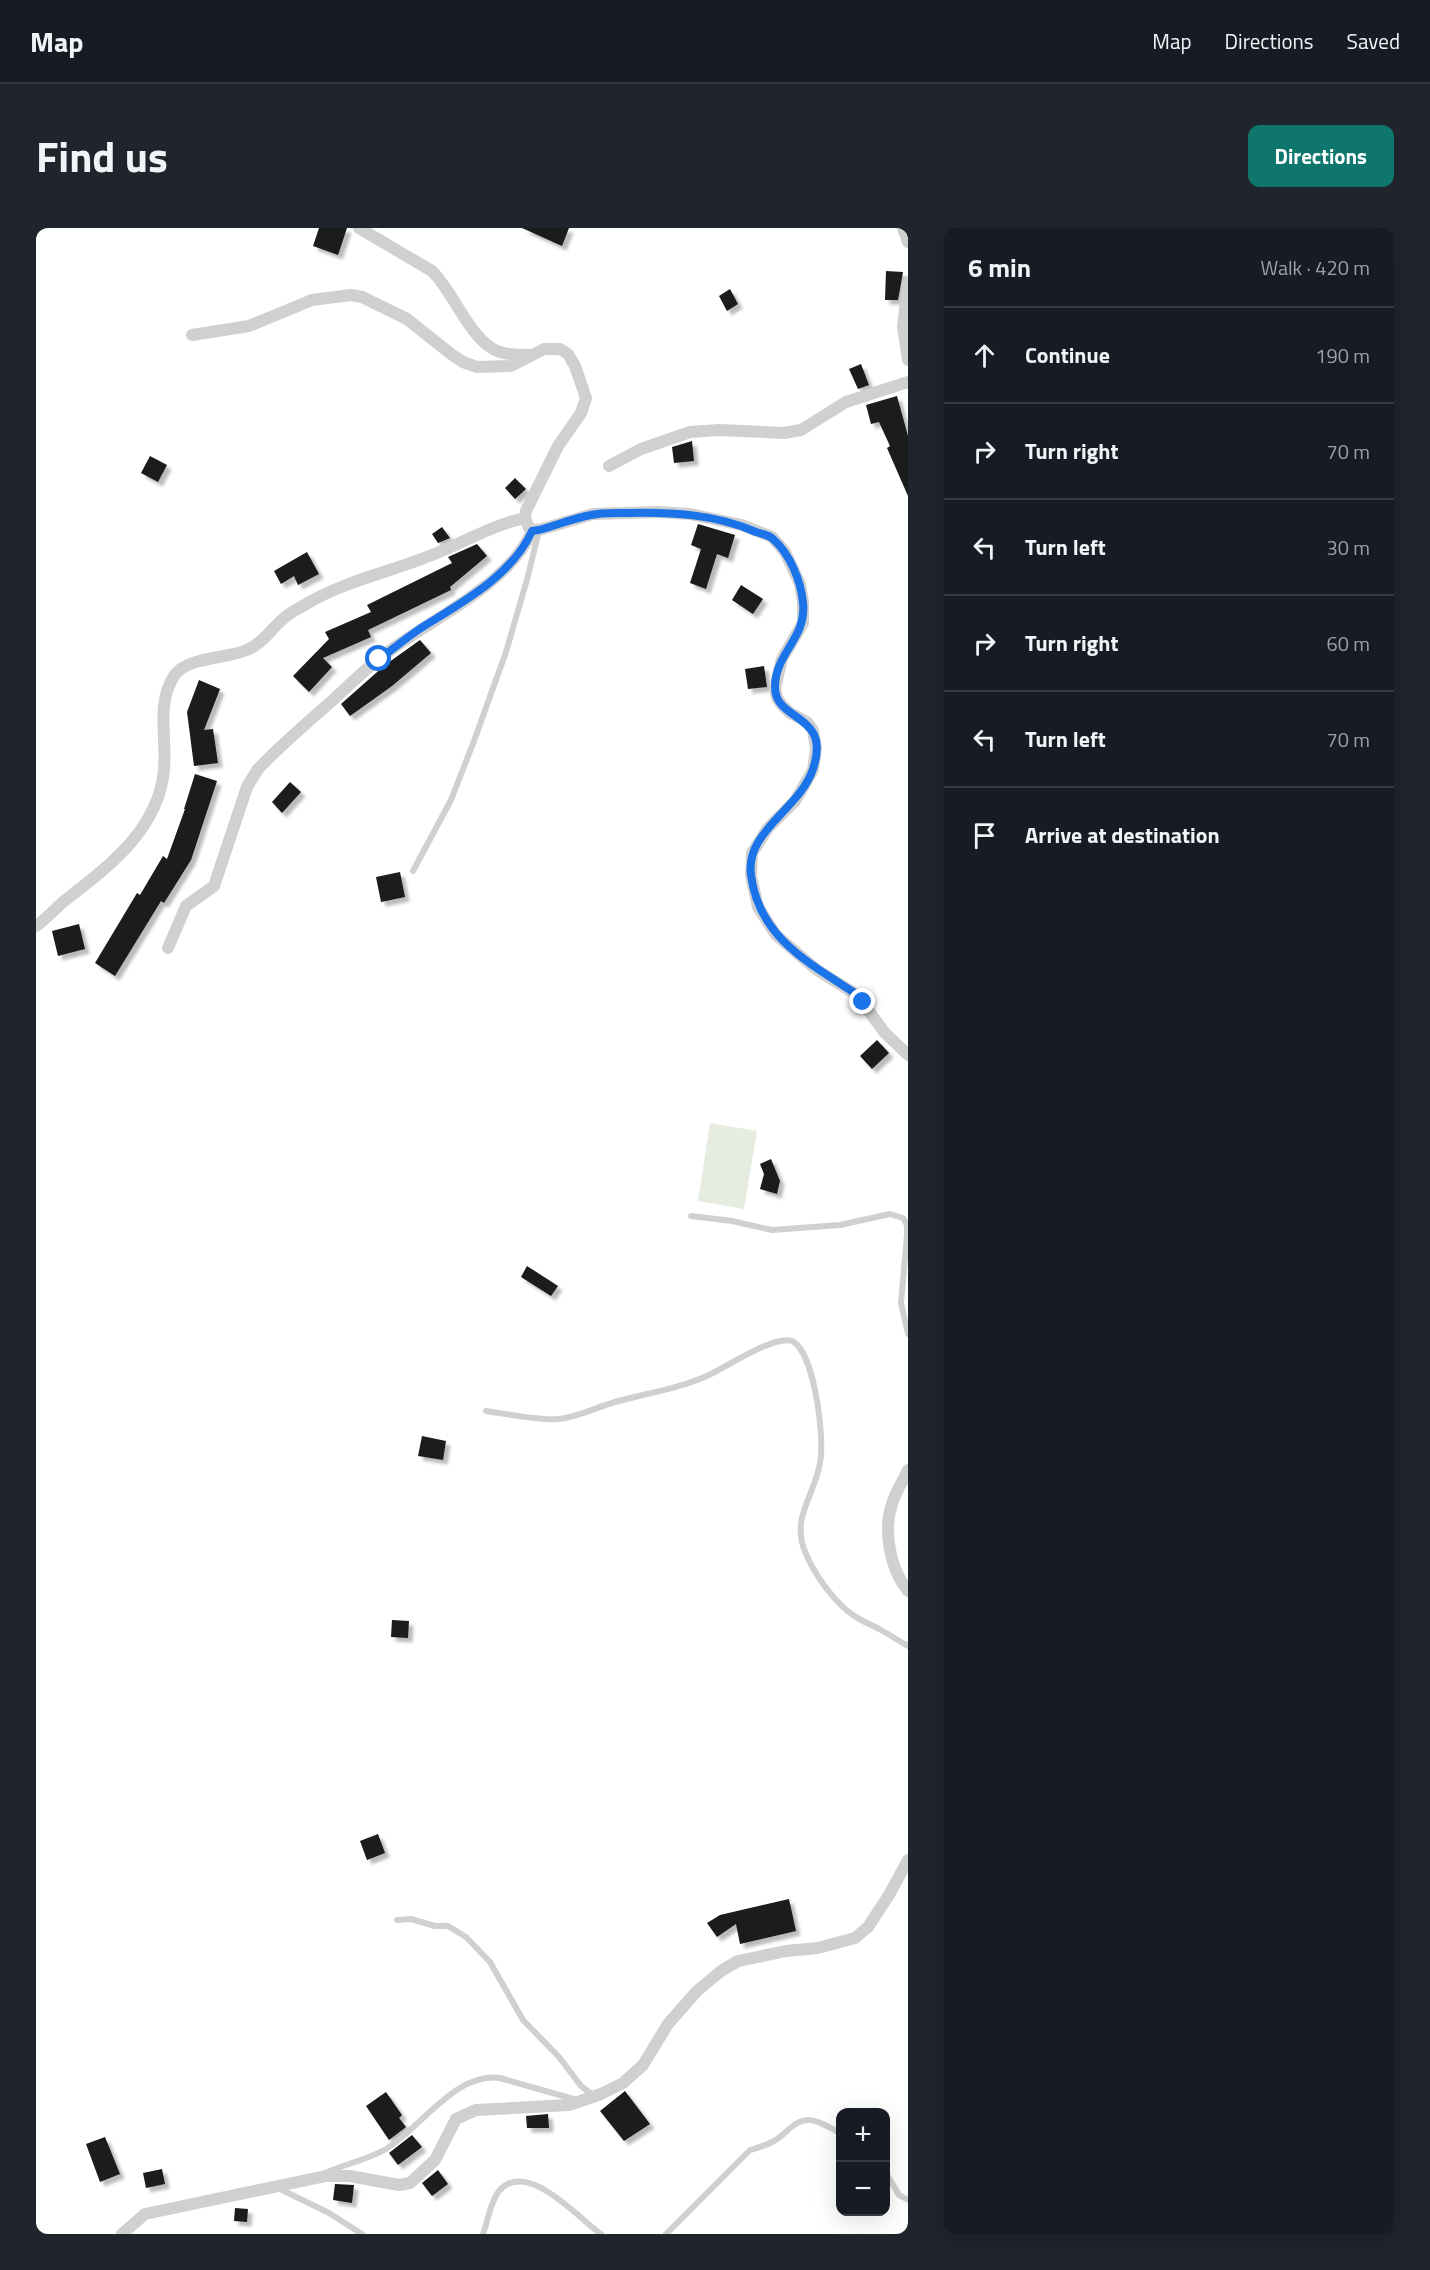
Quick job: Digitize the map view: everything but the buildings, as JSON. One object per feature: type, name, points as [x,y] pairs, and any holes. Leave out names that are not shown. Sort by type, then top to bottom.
[{"type":"street","points":[[359,228],[432,271],[441,280],[471,325],[493,349],[506,353],[532,355]]},
{"type":"street","points":[[903,228],[908,242]]},
{"type":"street","points":[[908,283],[903,327],[908,360]]},
{"type":"street","points":[[192,335],[249,326],[312,300],[351,295],[362,297],[407,319],[451,354],[477,367],[511,366],[551,348],[560,349],[568,354],[583,387],[585,398],[581,413],[558,446],[525,518],[527,525],[536,530]]},
{"type":"street","points":[[609,466],[641,449],[690,432],[719,430],[783,433],[801,430],[846,402],[908,382]]},
{"type":"street","points":[[168,948],[186,906],[214,886],[247,787],[258,769],[379,659],[488,583],[515,557],[536,530],[593,514],[658,512],[690,514],[742,525],[772,537],[784,552],[800,584],[803,623],[782,659],[775,688],[777,698],[782,705],[813,730],[816,749],[813,770],[795,801],[768,828],[752,853],[751,876],[758,906],[776,935],[817,970],[858,995],[885,1033],[908,1055]]},
{"type":"street","points":[[36,926],[113,862],[153,813],[160,794],[164,770],[163,714],[166,693],[175,674],[195,662],[246,651],[258,645],[283,618],[335,589],[432,555],[500,525],[525,518]]},
{"type":"street","points":[[908,1470],[892,1504],[888,1526],[896,1570],[908,1591]]},
{"type":"street","points":[[122,2234],[145,2214],[192,2206],[273,2186],[326,2176],[350,2176],[399,2185],[410,2183],[435,2160],[450,2127],[456,2119],[465,2114],[476,2110],[569,2105],[623,2084],[643,2065],[668,2024],[698,1992],[730,1966],[747,1959],[786,1951],[818,1948],[855,1938],[868,1927],[908,1860]]},
{"type":"lane","points":[[413,871],[451,800],[474,741],[506,652],[528,576],[536,530]]},
{"type":"lane","points":[[691,1216],[732,1221],[772,1230],[840,1225],[890,1214],[903,1218],[907,1225],[907,1235],[901,1303],[908,1335]]},
{"type":"lane","points":[[486,1411],[520,1417],[559,1419],[612,1402],[685,1385],[781,1341],[790,1340],[796,1343],[804,1355],[813,1378],[821,1438],[820,1462],[800,1524],[800,1539],[806,1555],[830,1592],[844,1608],[854,1617],[908,1647]]},
{"type":"lane","points":[[397,1920],[411,1919],[435,1926],[448,1926],[466,1937],[490,1962],[522,2020],[559,2057],[581,2086],[594,2096]]},
{"type":"lane","points":[[311,2179],[386,2149],[458,2089],[476,2080],[490,2076],[580,2100]]},
{"type":"lane","points":[[666,2234],[750,2150],[778,2139],[788,2128],[801,2121],[811,2120],[836,2131]]},
{"type":"lane","points":[[890,2180],[899,2194],[908,2200]]},
{"type":"lane","points":[[483,2234],[494,2199],[500,2189],[517,2182],[541,2187],[601,2234]]},
{"type":"lane","points":[[273,2186],[317,2206],[362,2234]]},
{"type":"shaded area","points":[[710,1123],[757,1131],[744,1209],[698,1201]]},
{"type":"route","points":[[379,659],[488,583],[515,557],[532,531],[593,514],[658,512],[690,514],[728,521],[772,537],[790,562],[800,584],[804,611],[803,623],[782,659],[776,675],[777,698],[790,713],[807,723],[813,730],[816,749],[813,770],[795,801],[781,813],[755,846],[750,865],[751,876],[758,906],[776,935],[809,964],[858,995],[863,1002]]}]
